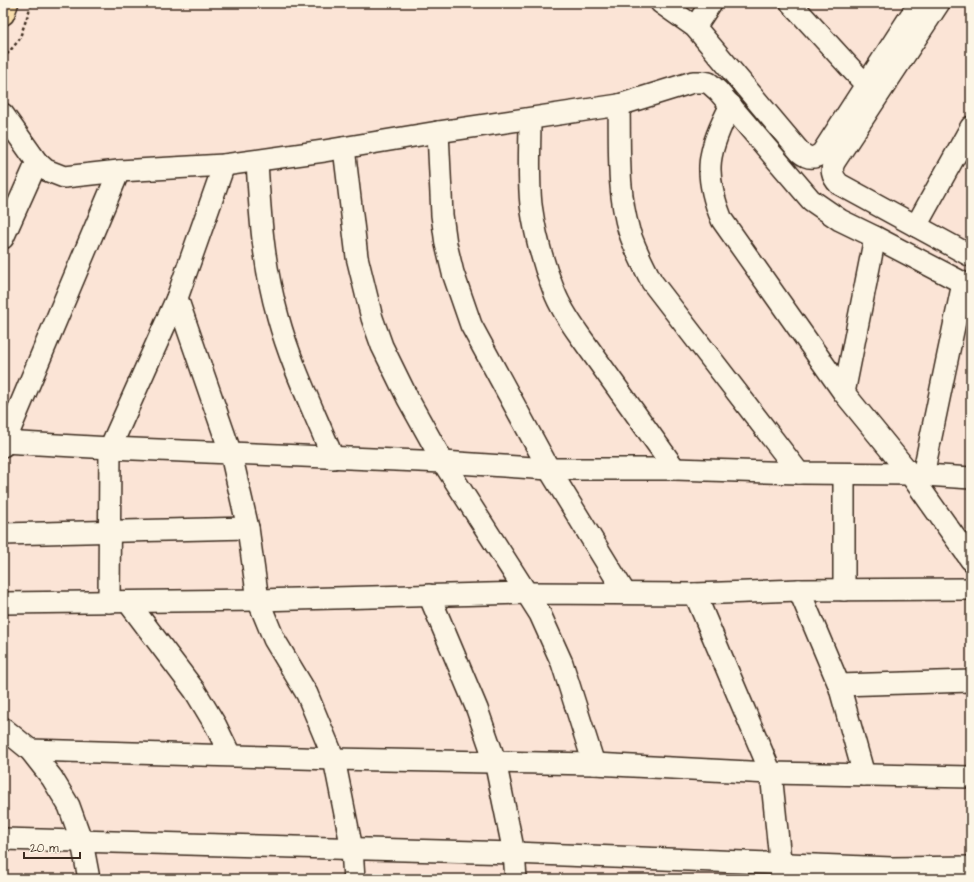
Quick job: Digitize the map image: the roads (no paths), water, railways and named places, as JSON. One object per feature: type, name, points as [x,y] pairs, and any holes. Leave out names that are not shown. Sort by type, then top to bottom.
[{"type":"highway","points":[[3,14],[7,3]]},
{"type":"street","points":[[662,3],[695,27],[805,156],[810,158],[816,157],[822,153],[866,85],[912,6]]},
{"type":"street","points":[[695,27],[711,3]]},
{"type":"street","points":[[791,3],[866,85]]},
{"type":"street","points":[[939,3],[835,161],[832,169],[833,178],[839,184],[971,256]]},
{"type":"street","points":[[3,114],[37,162],[46,170],[64,177],[119,171],[224,165],[258,161],[619,105],[687,83],[709,83],[731,105],[811,200],[840,220],[876,237],[967,285],[917,475]]},
{"type":"street","points":[[619,105],[623,203],[629,230],[639,257],[652,282],[799,473]]},
{"type":"street","points":[[731,105],[717,131],[712,147],[710,163],[712,194],[722,220],[844,393],[917,475],[971,560]]},
{"type":"street","points":[[530,119],[531,204],[536,233],[554,292],[565,313],[580,336],[675,469]]},
{"type":"street","points":[[916,226],[971,127]]},
{"type":"street","points":[[438,132],[442,215],[446,244],[462,300],[471,325],[484,352],[549,469],[625,593]]},
{"type":"street","points":[[344,148],[357,257],[372,318],[394,371],[443,462],[540,614],[562,663],[594,764]]},
{"type":"street","points":[[258,161],[264,251],[278,318],[296,371],[333,458]]},
{"type":"street","points":[[3,238],[37,162]]},
{"type":"street","points":[[224,165],[177,298],[110,448],[110,532],[118,602],[195,691],[216,726],[230,755]]},
{"type":"street","points":[[119,171],[4,443],[443,462],[549,469],[675,469],[917,475],[971,478]]},
{"type":"street","points":[[844,393],[876,237]]},
{"type":"street","points":[[177,298],[231,454],[248,528],[258,600],[274,639],[307,694],[334,758],[352,849],[354,879]]},
{"type":"street","points":[[844,474],[844,590]]},
{"type":"street","points":[[3,534],[248,528]]},
{"type":"street","points":[[3,603],[258,600],[527,593],[695,594],[799,590],[971,589]]},
{"type":"street","points":[[799,590],[839,685],[864,775]]},
{"type":"street","points":[[695,594],[771,774],[781,871]]},
{"type":"street","points":[[429,595],[477,709],[495,761],[514,853],[516,879]]},
{"type":"street","points":[[839,685],[971,681]]},
{"type":"street","points":[[3,728],[30,750],[52,778],[69,806],[82,842],[89,879]]},
{"type":"street","points":[[30,750],[594,764],[771,774],[971,777]]},
{"type":"street","points":[[3,839],[514,853],[781,871],[971,867]]}]
